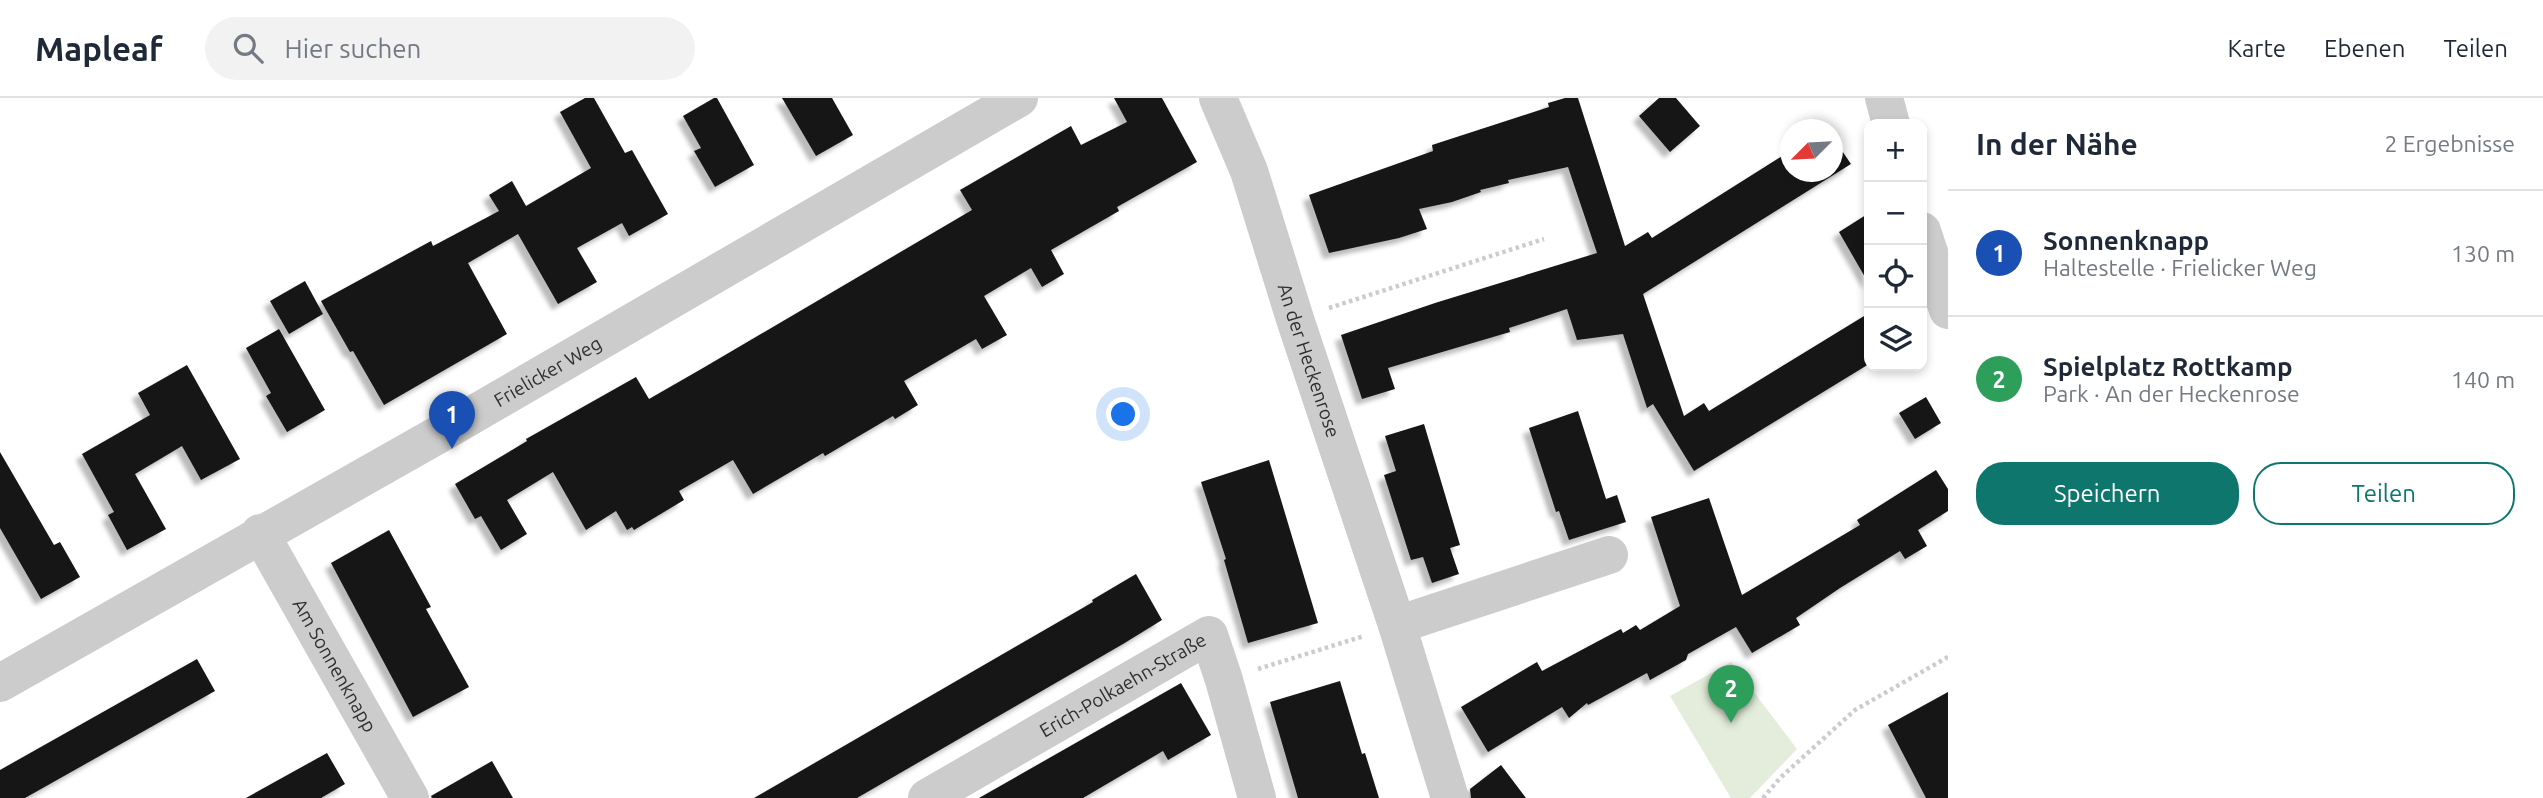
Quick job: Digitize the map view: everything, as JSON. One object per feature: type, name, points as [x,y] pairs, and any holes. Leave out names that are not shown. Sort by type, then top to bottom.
[{"type":"street","name":"Frielicker Weg","points":[[0,682],[443,432],[1019,98]]},
{"type":"street","name":"An der Heckenrose","points":[[1218,98],[1249,171],[1295,319],[1397,625],[1450,798]]},
{"type":"street","points":[[1884,98],[1890,119]]},
{"type":"street","points":[[1927,245],[1948,310]]},
{"type":"street","name":"Am Sonnenknapp","points":[[260,533],[410,798]]},
{"type":"street","points":[[1397,625],[1609,555]]},
{"type":"street","name":"Erich-Polkaehn-Straße","points":[[927,798],[1209,635],[1257,798]]},
{"type":"path","points":[[1295,319],[1544,239]]},
{"type":"path","points":[[1224,680],[1397,625]]},
{"type":"path","points":[[1763,798],[1780,778],[1855,710],[1948,657]]},
{"type":"green space","points":[[1731,662],[1797,749],[1750,798],[1731,798],[1670,696]]},
{"type":"building","points":[[585,98],[594,98],[625,153],[632,150],[668,214],[629,236],[622,223],[577,248],[597,282],[558,304],[518,234],[468,263],[507,334],[384,405],[321,301],[431,241],[433,246],[499,211],[489,195],[512,181],[526,206],[591,168],[560,112]]},
{"type":"building","points":[[717,98],[754,165],[715,187],[694,151],[701,148],[683,116]]},
{"type":"building","points":[[782,98],[832,98],[853,135],[816,156]]},
{"type":"building","points":[[1114,98],[1162,98],[1197,162],[1117,207],[1119,211],[1051,250],[1064,274],[1042,287],[1031,268],[984,296],[1007,335],[982,349],[976,339],[904,381],[918,405],[895,419],[893,416],[825,456],[823,453],[753,494],[733,460],[679,491],[684,500],[634,530],[632,527],[627,530],[616,511],[586,530],[553,472],[507,500],[527,534],[501,550],[481,516],[475,519],[455,484],[527,441],[526,439],[636,377],[649,399],[703,368],[972,210],[960,190],[1071,126],[1081,145],[1127,122]]},
{"type":"building","points":[[1565,98],[1578,98],[1625,246],[1648,232],[1652,238],[1780,157],[1780,182],[1822,182],[1643,294],[1684,416],[1704,403],[1709,411],[1864,316],[1864,367],[1694,471],[1653,404],[1647,408],[1623,334],[1577,340],[1567,309],[1509,328],[1510,332],[1388,368],[1395,389],[1362,399],[1341,335],[1597,253],[1568,167],[1508,180],[1509,183],[1480,190],[1481,192],[1452,202],[1419,209],[1427,229],[1329,253],[1309,195],[1433,151],[1432,145],[1549,107],[1548,103]]},
{"type":"building","points":[[1659,98],[1676,98],[1700,126],[1670,152],[1639,116]]},
{"type":"building","points":[[1843,152],[1851,164],[1843,169]]},
{"type":"building","points":[[1864,216],[1864,275],[1839,232]]},
{"type":"building","points":[[305,281],[323,314],[289,334],[270,301]]},
{"type":"building","points":[[279,329],[325,410],[287,432],[266,396],[271,393],[246,348]]},
{"type":"building","points":[[187,365],[240,459],[201,480],[182,446],[135,474],[166,529],[127,550],[108,515],[114,512],[82,454],[150,415],[138,393]]},
{"type":"building","points":[[1926,397],[1941,423],[1915,439],[1899,413]]},
{"type":"building","points":[[1578,411],[1606,499],[1617,495],[1626,522],[1569,540],[1559,511],[1556,512],[1529,428]]},
{"type":"building","points":[[1424,424],[1460,545],[1450,548],[1459,574],[1432,583],[1423,557],[1411,560],[1384,475],[1396,471],[1385,436]]},
{"type":"building","points":[[0,452],[54,545],[60,542],[80,577],[41,599],[0,528]]},
{"type":"building","points":[[1269,460],[1318,623],[1248,643],[1224,560],[1226,559],[1201,482]]},
{"type":"building","points":[[1936,470],[1948,489],[1948,511],[1918,530],[1927,546],[1905,559],[1900,551],[1796,618],[1800,625],[1752,653],[1736,627],[1688,654],[1686,660],[1650,680],[1647,673],[1588,705],[1587,703],[1569,718],[1562,707],[1488,752],[1461,707],[1537,662],[1542,671],[1621,629],[1623,633],[1636,625],[1640,630],[1680,606],[1651,517],[1709,498],[1742,595],[1860,525],[1857,520]]},
{"type":"building","points":[[389,530],[431,607],[426,609],[469,687],[413,717],[331,563]]},
{"type":"building","points":[[1136,574],[1162,620],[1123,644],[857,798],[754,798],[1093,602],[1092,600]]},
{"type":"building","points":[[197,659],[215,691],[25,798],[0,798],[0,770]]},
{"type":"building","points":[[1340,681],[1362,754],[1365,753],[1379,798],[1298,798],[1270,702]]},
{"type":"building","points":[[1181,683],[1211,735],[1168,760],[1163,751],[1083,798],[979,798]]},
{"type":"building","points":[[1948,692],[1948,798],[1926,798],[1888,725]]},
{"type":"building","points":[[327,753],[345,784],[321,798],[246,798]]},
{"type":"building","points":[[492,761],[513,798],[432,798],[431,796]]},
{"type":"building","points":[[1501,765],[1526,798],[1471,798],[1470,789]]},
{"type":"place","name":"Sonnenknapp","points":[[452,449]]},
{"type":"place","name":"Spielplatz Rottkamp","points":[[1731,723]]}]
